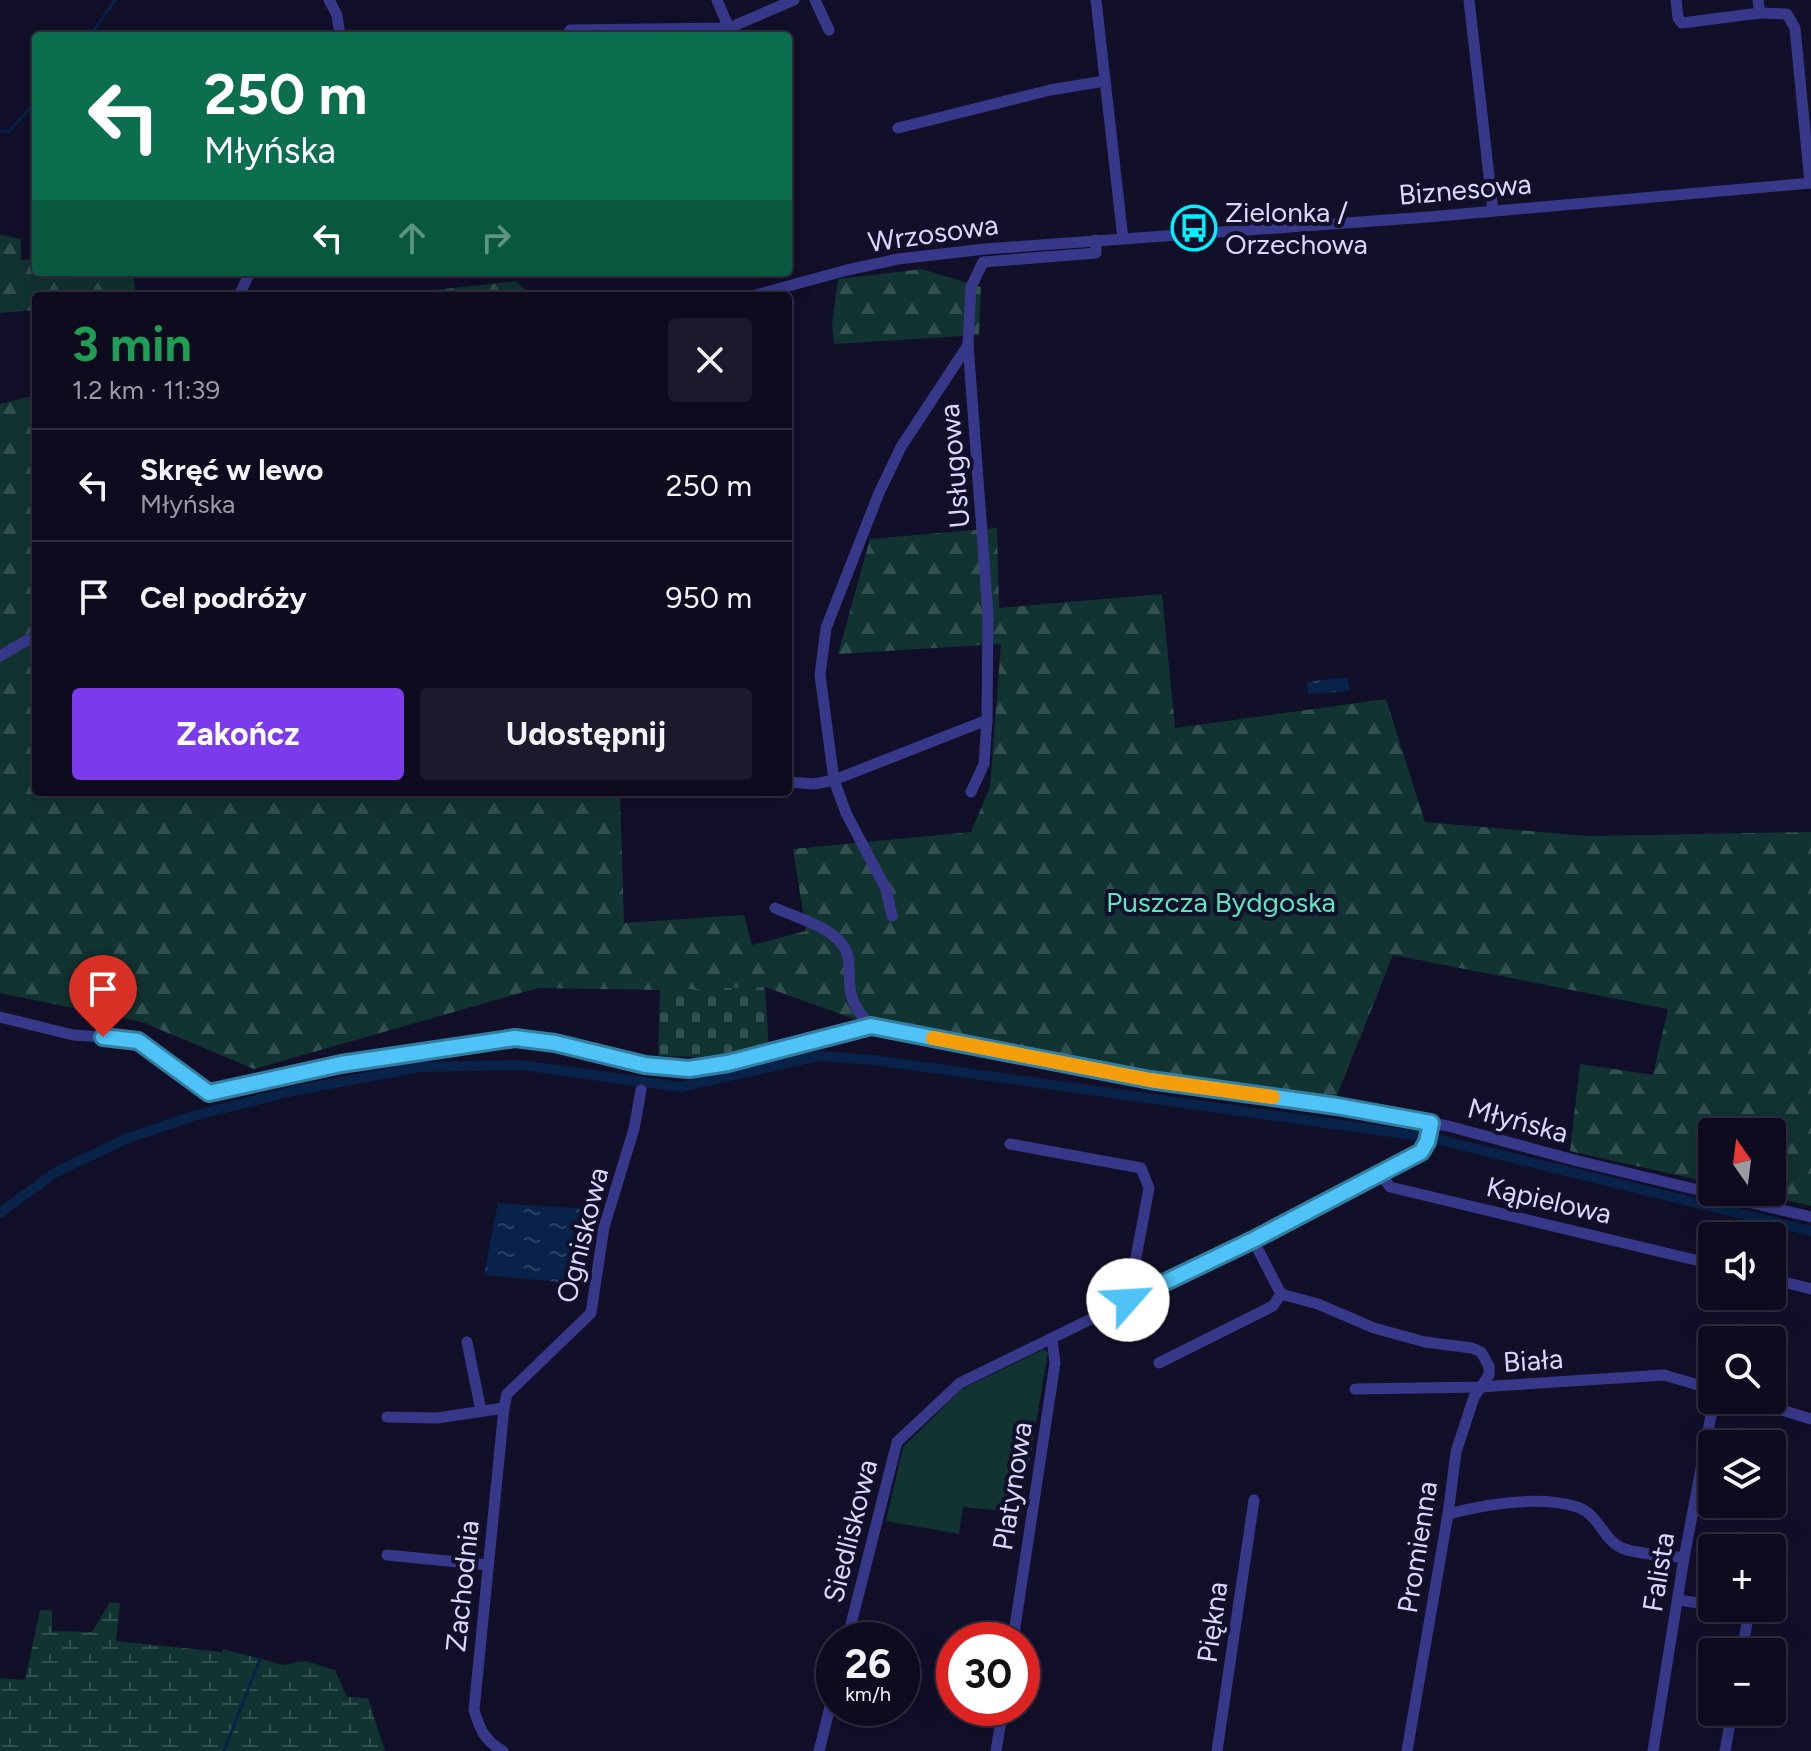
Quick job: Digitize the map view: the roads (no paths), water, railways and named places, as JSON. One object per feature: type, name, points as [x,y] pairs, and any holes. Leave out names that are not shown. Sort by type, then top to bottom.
[{"type":"street","points":[[329,0],[337,15],[339,32]]},
{"type":"street","points":[[717,0],[729,28]]},
{"type":"street","points":[[570,30],[729,28],[794,0]]},
{"type":"street","points":[[815,0],[829,30]]},
{"type":"street","points":[[1096,0],[1123,239]]},
{"type":"street","points":[[1469,0],[1493,211]]},
{"type":"street","points":[[1676,0],[1678,18],[1682,23],[1760,13],[1787,14],[1795,28],[1810,183]]},
{"type":"street","points":[[1758,0],[1760,13]]},
{"type":"street","points":[[898,128],[1050,90],[1105,81]]},
{"type":"street","name":"Biznesowa","points":[[1123,239],[1810,183]]},
{"type":"street","name":"Wrzosowa","points":[[767,292],[898,259],[1123,239]]},
{"type":"street","name":"Usługowa","points":[[971,792],[984,764],[988,614],[968,344],[971,287],[983,262],[1096,253],[1096,240]]},
{"type":"street","points":[[892,916],[886,889],[846,813],[834,780],[820,675],[826,628],[879,493],[901,447],[968,344]]},
{"type":"street","points":[[0,656],[32,638]]},
{"type":"street","points":[[792,782],[814,784],[834,780],[987,720]]},
{"type":"street","points":[[775,908],[829,933],[844,947],[848,956],[850,991],[857,1010],[871,1026]]},
{"type":"street","name":"Młyńska","points":[[0,1017],[73,1035],[133,1039],[209,1093],[341,1064],[515,1038],[555,1043],[645,1065],[689,1069],[743,1060],[871,1026],[1150,1080],[1337,1106],[1431,1123],[1811,1217]]},
{"type":"street","name":"Ogniskowa","points":[[504,1411],[507,1394],[591,1313],[604,1227],[631,1142],[641,1090]]},
{"type":"street","name":"Siedliskowa","points":[[852,1622],[897,1442],[960,1383],[1381,1175],[1421,1152],[1427,1142],[1431,1123]]},
{"type":"street","points":[[1010,1144],[1141,1168],[1149,1188],[1128,1300]]},
{"type":"street","name":"Kąpielowa","points":[[1381,1175],[1390,1187],[1698,1261]]},
{"type":"street","points":[[1159,1363],[1273,1306],[1281,1294],[1253,1240]]},
{"type":"street","points":[[1786,1283],[1811,1289]]},
{"type":"street","name":"Promienna","points":[[1281,1294],[1318,1304],[1374,1328],[1425,1342],[1472,1348],[1486,1358],[1489,1366],[1489,1375],[1479,1387],[1456,1452],[1407,1751]]},
{"type":"street","name":"Platynowa","points":[[1016,1622],[1055,1363],[1052,1339]]},
{"type":"street","points":[[467,1342],[481,1411]]},
{"type":"street","name":"Biała","points":[[1355,1389],[1479,1387],[1664,1375],[1698,1385]]},
{"type":"street","points":[[387,1417],[437,1418],[504,1411]]},
{"type":"street","name":"Zachodnia","points":[[503,1751],[490,1743],[479,1728],[474,1710],[504,1411]]},
{"type":"street","points":[[1786,1411],[1811,1419]]},
{"type":"street","name":"Falista","points":[[1653,1751],[1711,1414]]},
{"type":"street","name":"Piękna","points":[[1217,1751],[1254,1500]]},
{"type":"street","points":[[1448,1514],[1489,1503],[1579,1507],[1596,1519],[1609,1538],[1621,1548],[1684,1558]]},
{"type":"street","points":[[387,1555],[488,1565]]},
{"type":"street","points":[[1678,1600],[1698,1603]]},
{"type":"street","points":[[819,1751],[825,1726]]},
{"type":"street","points":[[996,1751],[1000,1726]]},
{"type":"street","points":[[1725,1751],[1729,1726]]},
{"type":"water","points":[[1347,677],[1350,691],[1308,694],[1307,682]]},
{"type":"water","points":[[498,1203],[587,1209],[579,1284],[484,1275]]},
{"type":"waterway","points":[[93,32],[115,0]]},
{"type":"waterway","points":[[0,132],[9,131],[32,106]]},
{"type":"waterway","points":[[0,1213],[56,1172],[128,1138],[193,1116],[293,1091],[420,1067],[521,1065],[680,1087],[819,1056],[874,1060],[1420,1136]]},
{"type":"waterway","points":[[1436,1139],[1811,1231]]},
{"type":"waterway","points":[[224,1751],[260,1659]]},
{"type":"place","name":"Zielonka / Orzechowa","points":[[1194,228]]},
{"type":"park label","name":"Puszcza Bydgoska","points":[[1221,902]]}]
